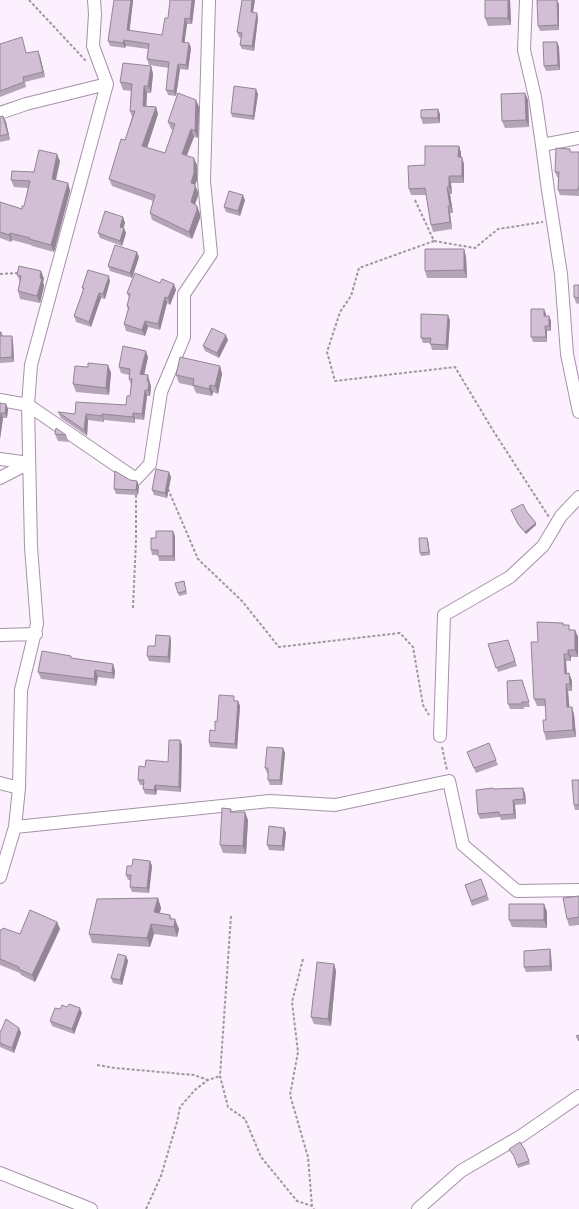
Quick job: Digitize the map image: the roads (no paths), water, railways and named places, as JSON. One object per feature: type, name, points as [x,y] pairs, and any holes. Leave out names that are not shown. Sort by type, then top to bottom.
[{"type":"street","points":[[0,877],[15,827],[19,788],[20,690],[36,634],[37,624],[31,547],[29,462],[28,405],[31,365],[107,84],[93,46],[95,14],[94,0]]},
{"type":"street","points":[[0,400],[28,405],[136,479],[150,464],[161,392],[184,337],[184,294],[211,254],[204,181],[209,0]]},
{"type":"street","points":[[526,0],[524,50],[535,97],[561,274],[567,354],[579,412]]},
{"type":"street","points":[[0,113],[26,104],[107,84]]},
{"type":"street","points":[[542,146],[579,138]]},
{"type":"street","points":[[0,459],[29,462]]},
{"type":"street","points":[[0,478],[29,462]]},
{"type":"street","points":[[440,736],[444,615],[510,577],[543,546],[560,516],[579,497]]},
{"type":"street","points":[[0,635],[36,634]]},
{"type":"street","points":[[15,827],[270,801],[335,805],[449,781],[463,845],[517,891],[579,890]]},
{"type":"street","points":[[0,783],[19,788]]},
{"type":"street","points":[[418,1209],[461,1171],[521,1136],[579,1096]]},
{"type":"street","points":[[0,1173],[91,1209]]}]
